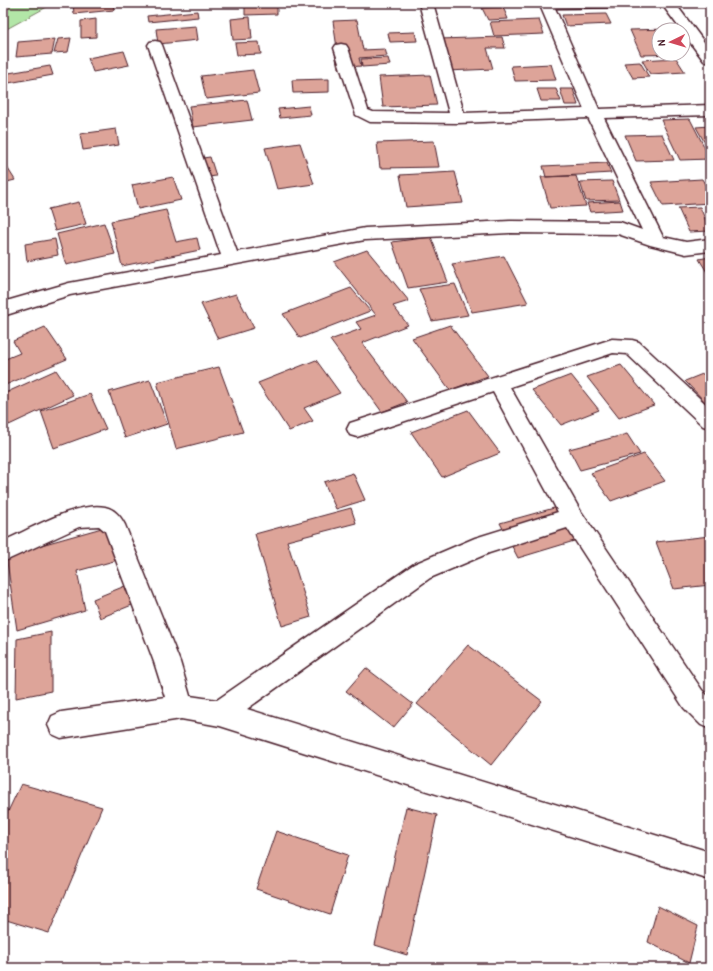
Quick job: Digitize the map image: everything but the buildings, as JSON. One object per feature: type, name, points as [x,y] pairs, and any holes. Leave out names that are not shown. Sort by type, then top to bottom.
[{"type":"street","points":[[426,3],[458,118]]},
{"type":"street","points":[[625,3],[546,4],[594,114],[656,241]]},
{"type":"street","points":[[668,3],[709,58]]},
{"type":"street","points":[[155,45],[231,259]]},
{"type":"street","points":[[341,48],[361,112],[370,117],[458,118],[710,110]]},
{"type":"street","points":[[3,309],[69,288],[365,234],[503,227],[620,228],[656,241],[686,248],[710,245]]},
{"type":"street","points":[[357,429],[612,346],[632,347],[710,420]]},
{"type":"street","points":[[498,383],[572,517],[693,699],[710,716]]},
{"type":"street","points":[[3,552],[77,518],[104,516],[114,525],[167,662],[181,706]]},
{"type":"street","points":[[220,713],[422,571],[483,545],[572,517]]},
{"type":"street","points":[[61,725],[181,706],[220,713],[710,866]]},
{"type":"green space","points":[[3,3],[54,3],[3,31]]}]
